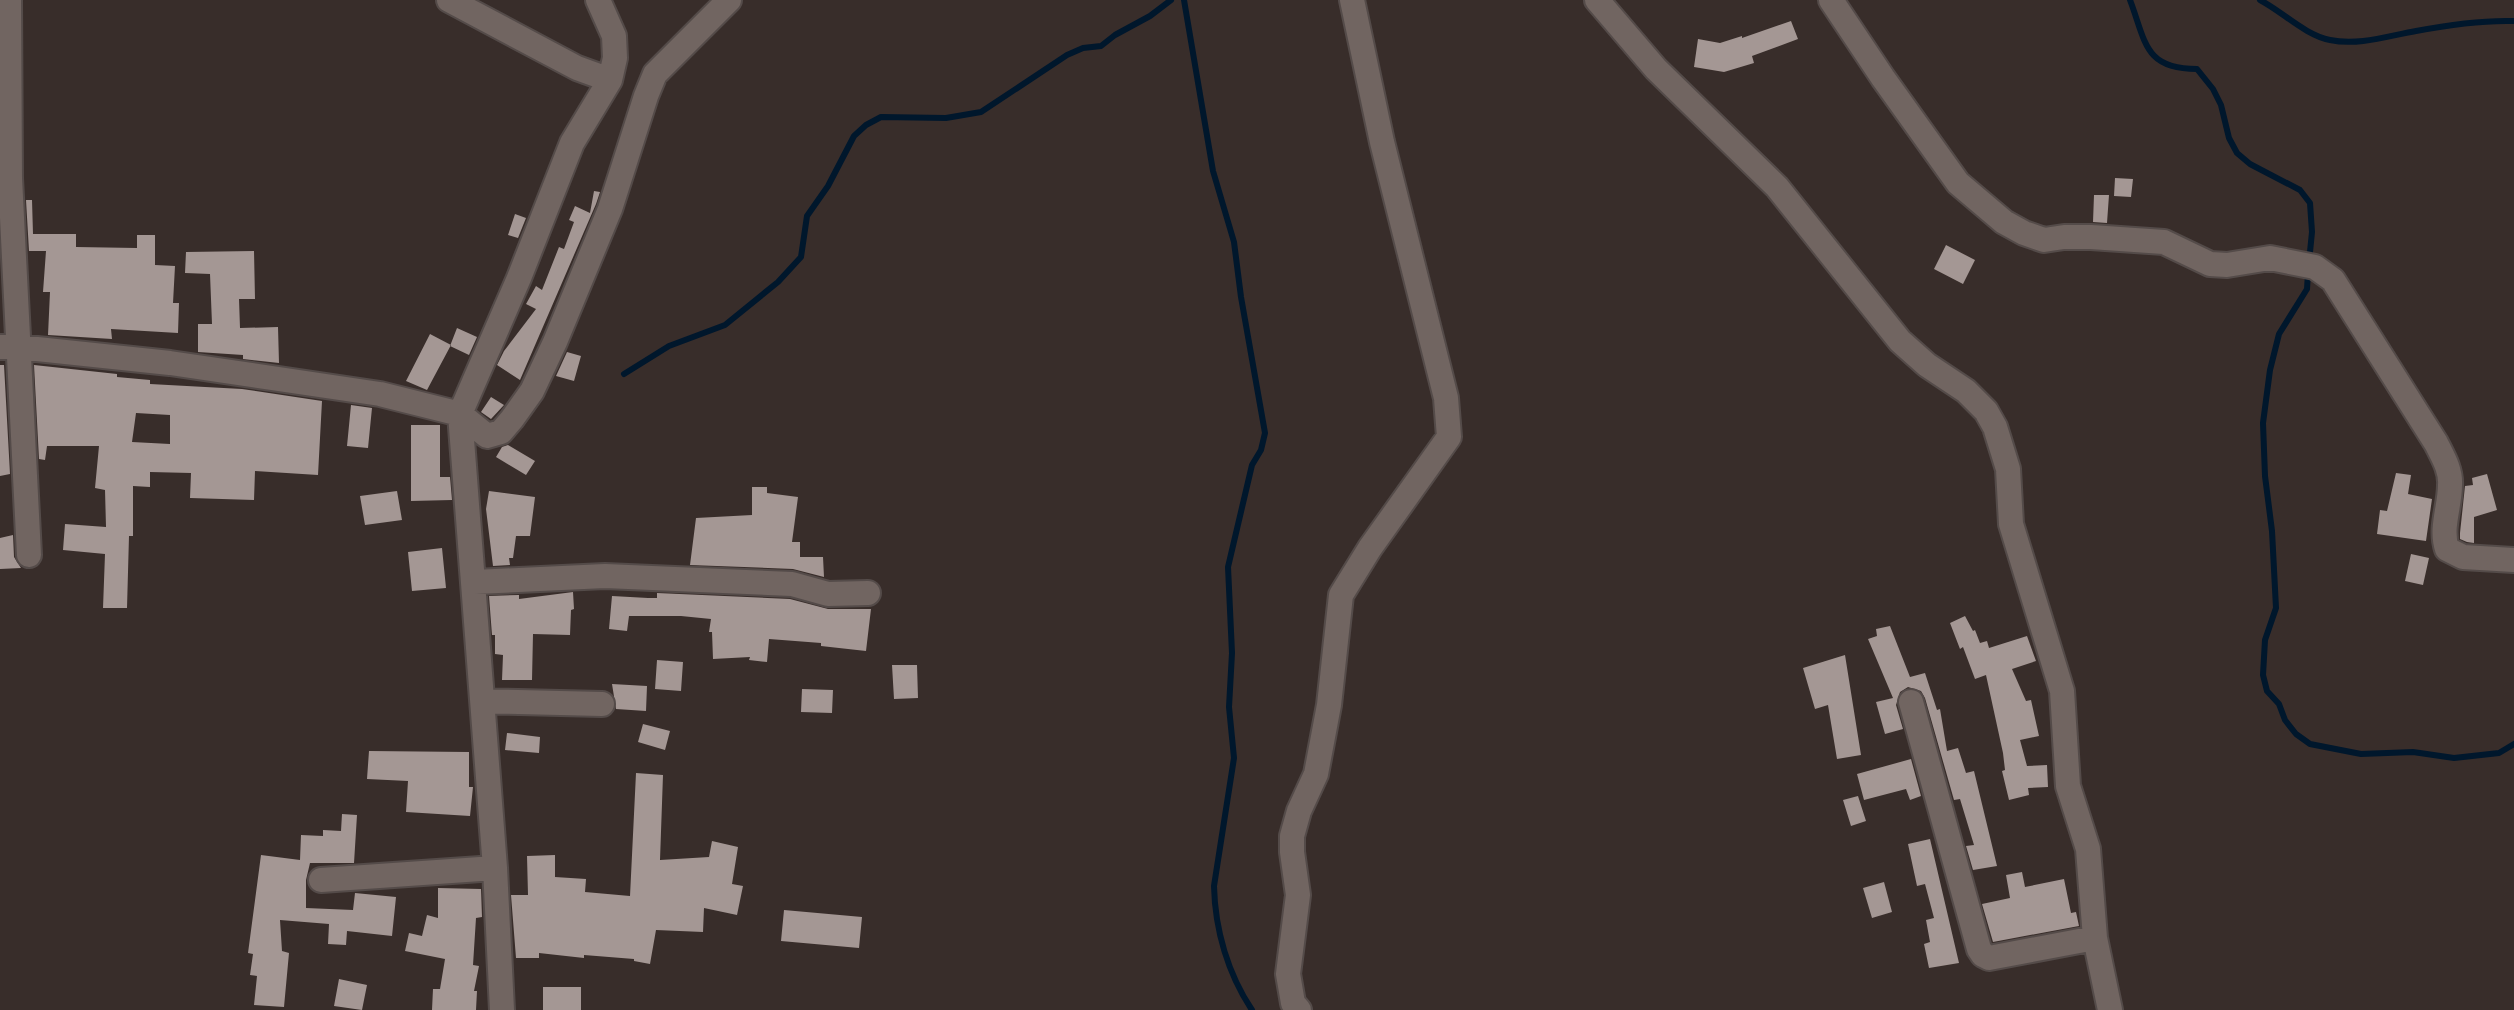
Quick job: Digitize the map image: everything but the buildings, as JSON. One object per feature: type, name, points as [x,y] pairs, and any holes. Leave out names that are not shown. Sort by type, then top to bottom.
[{"type":"street","points":[[9,0],[9,347],[29,555]]},
{"type":"street","points":[[449,0],[577,68],[610,80]]},
{"type":"street","points":[[502,1010],[475,582],[460,414],[519,278],[572,143],[610,80],[615,58],[614,36],[598,0]]},
{"type":"street","points":[[9,347],[170,363],[380,394],[460,414],[487,436],[501,432],[532,391],[555,342],[610,209],[655,74],[729,0]]},
{"type":"street","points":[[1299,1010],[1293,1003],[1288,974],[1298,895],[1292,836],[1318,760],[1329,705],[1341,595],[1370,548],[1449,437],[1446,398],[1382,142],[1352,0]]},
{"type":"street","points":[[1597,0],[1656,69],[1777,187],[1900,341],[1927,365],[1966,391],[1986,411],[1995,427],[2008,469],[2011,524],[2062,691],[2068,786],[2088,849],[2095,938],[2110,1010]]},
{"type":"street","points":[[1831,0],[1958,183],[2004,222],[2044,240],[2078,237],[2164,242],[2210,264],[2227,265],[2270,258],[2315,267],[2333,280],[2449,468],[2451,484],[2444,532],[2447,549],[2463,557],[2514,560]]},
{"type":"street","points":[[475,582],[605,576],[792,584],[828,594],[868,593]]},
{"type":"street","points":[[483,701],[602,704]]},
{"type":"street","points":[[1911,702],[1974,933],[1983,955],[1989,958],[2095,938]]},
{"type":"street","points":[[321,880],[495,868]]},
{"type":"waterway","points":[[624,374],[669,346],[725,325],[778,282],[801,257],[807,216],[828,186],[854,136],[866,125],[881,117],[946,118],[981,112],[1067,55],[1083,48],[1101,46],[1171,0]]},
{"type":"waterway","points":[[1184,0],[1213,171],[1234,242],[1265,433],[1261,450],[1252,465],[1228,567],[1232,653],[1229,707],[1234,758],[1214,886],[1224,951],[1236,982],[1252,1010]]},
{"type":"waterway","points":[[2130,0],[2144,40],[2157,58],[2180,68],[2197,69],[2213,89],[2237,153],[2250,164],[2300,190],[2310,203],[2312,232],[2309,262]]},
{"type":"waterway","points":[[2260,0],[2312,33],[2341,42],[2373,40],[2465,23],[2514,21]]},
{"type":"waterway","points":[[2308,273],[2307,289],[2279,334],[2270,370],[2263,423],[2276,608],[2265,640],[2263,675],[2267,691],[2279,704],[2285,720],[2296,734],[2310,744],[2361,754],[2413,752],[2454,758],[2499,753],[2514,744]]}]
